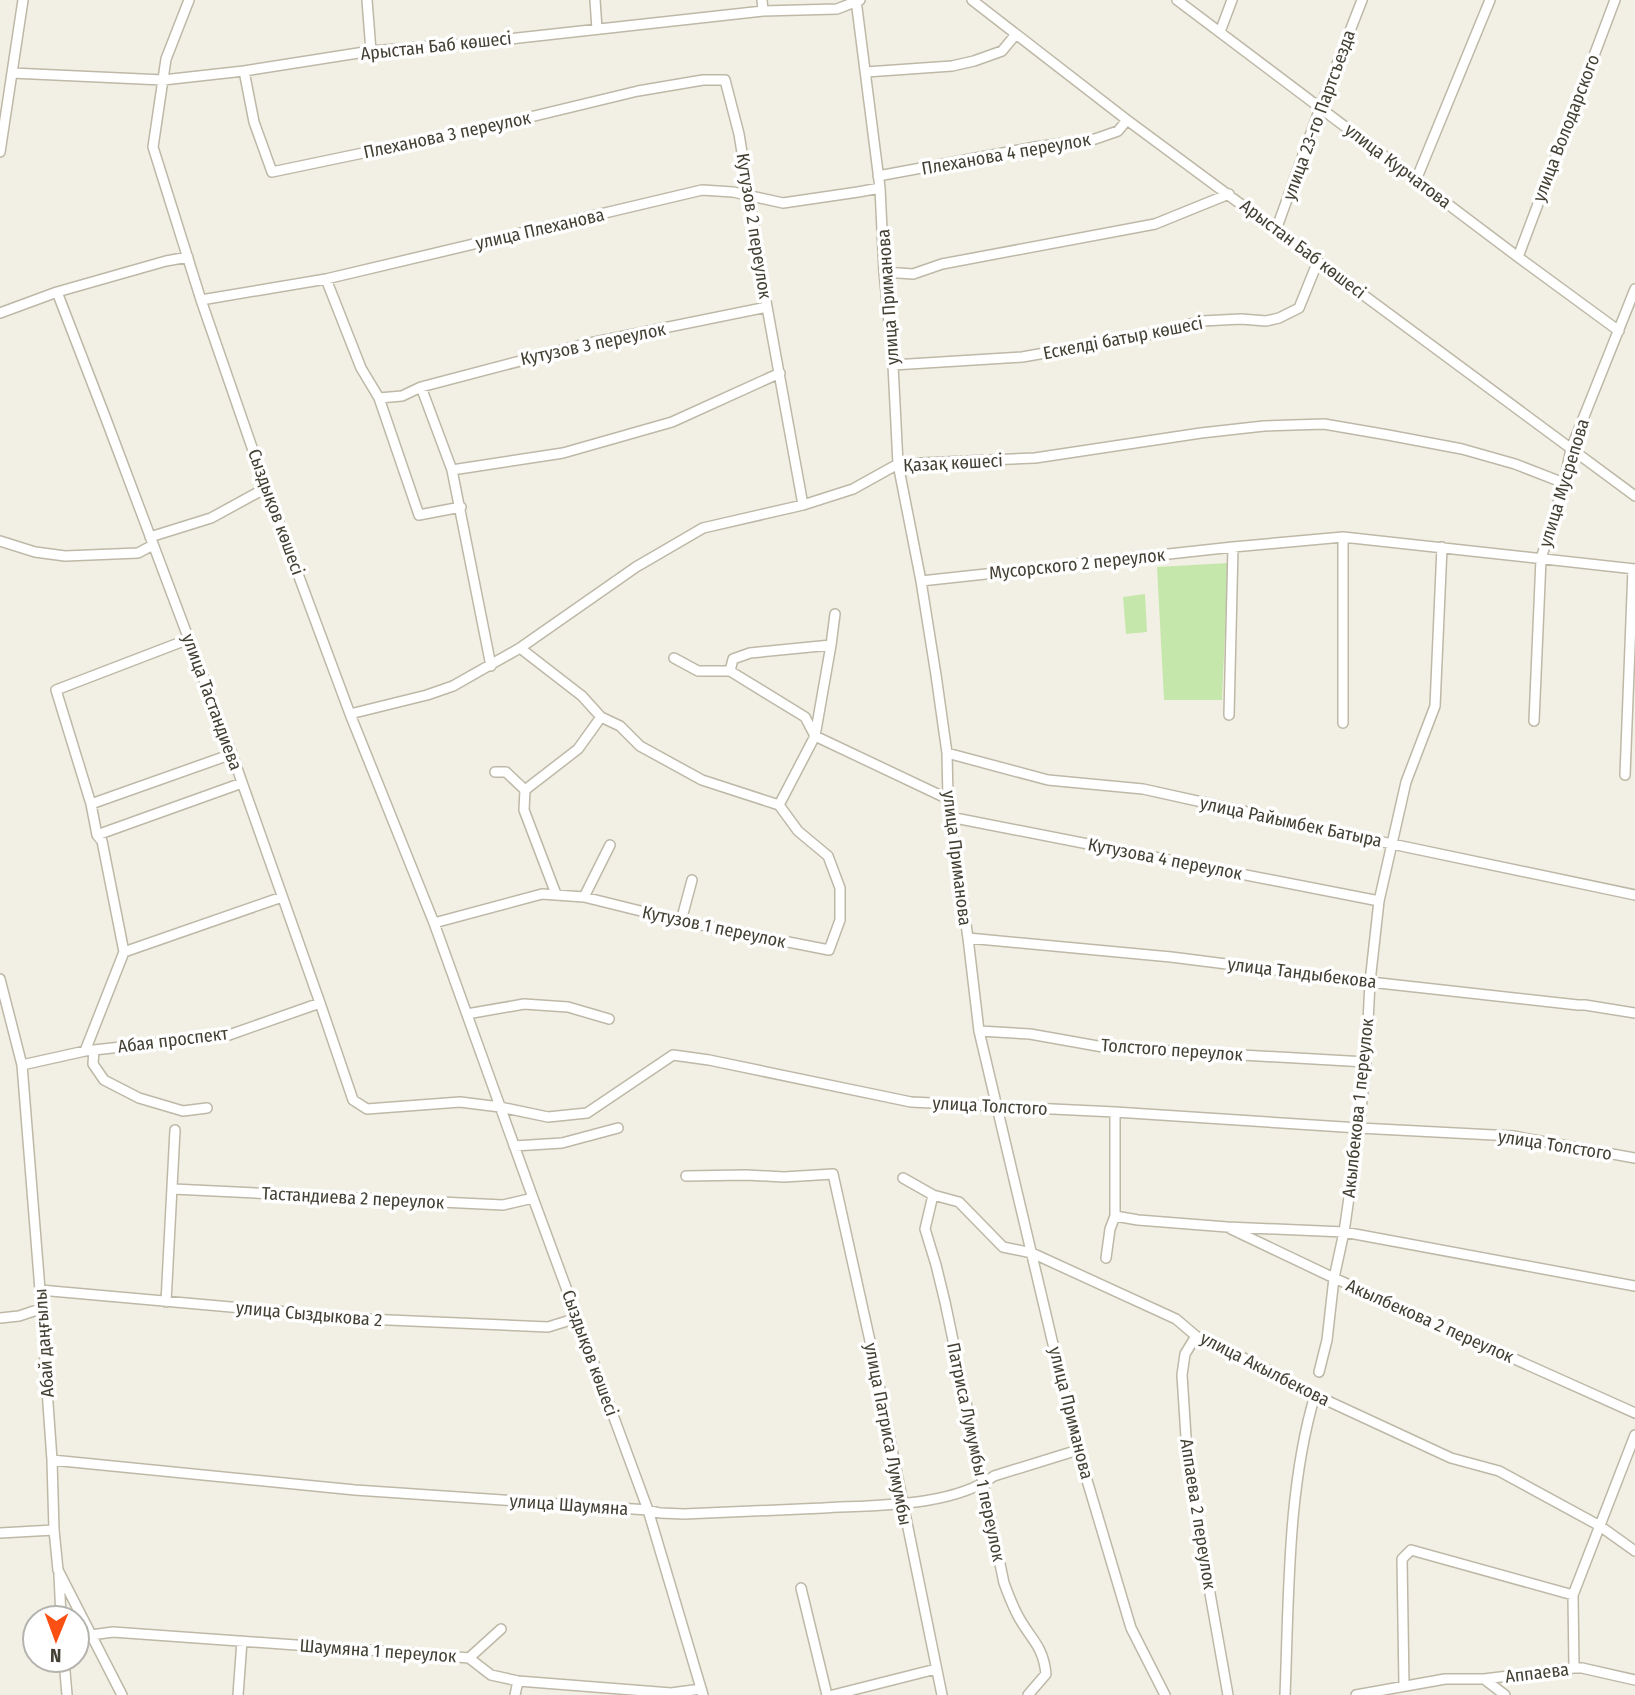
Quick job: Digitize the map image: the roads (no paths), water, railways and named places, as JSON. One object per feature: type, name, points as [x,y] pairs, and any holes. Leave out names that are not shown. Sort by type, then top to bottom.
[{"type":"street","points":[[0,152],[23,0]]},
{"type":"street","name":"Сыздықов көшесі","points":[[189,0],[166,59],[153,147],[201,300],[266,488],[350,714],[434,923],[648,1510],[702,1692]]},
{"type":"street","points":[[367,0],[371,51]]},
{"type":"street","points":[[595,0],[597,29]]},
{"type":"street","points":[[762,0],[763,11]]},
{"type":"street","name":"Арыстан Баб көшесі","points":[[972,0],[1127,120],[1635,496]]},
{"type":"street","name":"улица Курчатова","points":[[1177,0],[1619,331]]},
{"type":"street","points":[[1220,32],[1232,0]]},
{"type":"street","name":"улица 23-го Партсъезда","points":[[1276,230],[1362,0]]},
{"type":"street","points":[[1416,180],[1490,0]]},
{"type":"street","name":"улица Володарского","points":[[1518,257],[1615,0]]},
{"type":"street","name":"Арыстан Баб көшесі","points":[[12,73],[163,80],[244,71],[371,51],[482,42],[763,11],[837,9],[857,1]]},
{"type":"street","name":"улица Приманова","points":[[857,1],[880,188],[898,464],[921,581],[947,753],[950,817],[979,1031],[1078,1450],[1131,1628],[1165,1695]]},
{"type":"street","points":[[866,72],[952,66],[974,61],[1002,51],[1016,34]]},
{"type":"street","name":"Плеханова 3 переулок","points":[[244,71],[254,122],[272,172],[503,124],[638,91],[703,80],[725,80]]},
{"type":"street","name":"Кутузов 2 переулок","points":[[725,80],[739,134],[803,505]]},
{"type":"street","name":"Плеханова 4 переулок","points":[[878,176],[1035,147],[1095,139],[1118,131],[1127,120]]},
{"type":"street","name":"улица Плеханова","points":[[201,300],[326,279],[702,190],[733,192],[783,203],[880,188]]},
{"type":"street","points":[[884,272],[913,274],[942,264],[1154,224],[1229,194]]},
{"type":"street","points":[[0,313],[57,292],[188,257]]},
{"type":"street","name":"Ескелді батыр көшесі","points":[[893,365],[1022,358],[1144,336],[1202,321],[1241,318],[1266,321],[1279,318],[1299,308],[1318,261]]},
{"type":"street","points":[[326,279],[361,368],[379,398],[419,515],[461,508]]},
{"type":"street","name":"улица Мусрепова","points":[[1541,559],[1564,483],[1571,449],[1635,289]]},
{"type":"street","name":"улица Тастандиева","points":[[57,292],[232,754],[353,1101],[367,1108]]},
{"type":"street","name":"Кутузов 3 переулок","points":[[379,398],[402,396],[421,387],[585,344],[767,307]]},
{"type":"street","points":[[452,470],[563,453],[672,422],[780,373]]},
{"type":"street","points":[[421,387],[452,470],[491,666]]},
{"type":"street","name":"Қазақ көшесі","points":[[350,714],[427,695],[453,686],[491,666],[636,567],[703,528],[803,505],[853,489],[898,464],[1035,458],[1201,433],[1264,426],[1324,425],[1462,449],[1515,464],[1564,483]]},
{"type":"street","points":[[0,541],[35,552],[65,556],[138,553],[152,541],[211,518],[266,488]]},
{"type":"street","points":[[1343,537],[1343,723]]},
{"type":"street","name":"Мусорского 2 переулок","points":[[921,581],[1343,537],[1634,569],[1625,775]]},
{"type":"street","points":[[1229,715],[1233,547]]},
{"type":"street","points":[[1392,844],[1406,782],[1435,706],[1442,547]]},
{"type":"street","points":[[1534,721],[1541,559]]},
{"type":"street","points":[[520,648],[582,696],[601,717],[620,726],[640,746],[702,780],[779,805],[816,736],[835,614]]},
{"type":"street","points":[[189,639],[55,690],[91,804],[97,835],[102,841],[124,952],[90,1050],[93,1064],[104,1080],[139,1098],[183,1111],[208,1108]]},
{"type":"street","points":[[730,671],[733,659],[750,653],[831,645]]},
{"type":"street","points":[[674,658],[698,671],[730,671],[805,717],[816,736],[948,799]]},
{"type":"street","points":[[525,790],[578,749],[601,717]]},
{"type":"street","name":"улица Райымбек Батыра","points":[[947,753],[1048,780],[1143,789],[1635,895]]},
{"type":"street","points":[[91,804],[232,754]]},
{"type":"street","points":[[495,772],[506,772],[525,790],[524,810],[556,894]]},
{"type":"street","points":[[97,835],[242,783]]},
{"type":"street","name":"Кутузов 1 переулок","points":[[434,923],[542,894],[556,894],[584,897],[681,921],[829,950],[840,920],[839,888],[828,856],[797,831],[779,805]]},
{"type":"street","name":"Кутузова 4 переулок","points":[[950,817],[1379,901]]},
{"type":"street","name":"Акылбекова 1 переулок","points":[[1319,1372],[1327,1340],[1334,1278],[1344,1232],[1359,1128],[1379,901],[1392,844]]},
{"type":"street","points":[[584,897],[610,845]]},
{"type":"street","points":[[681,921],[692,880]]},
{"type":"street","points":[[124,952],[282,897]]},
{"type":"street","name":"улица Тандыбекова","points":[[968,938],[1171,957],[1635,1013]]},
{"type":"street","name":"Абай даңғылы","points":[[0,979],[22,1065],[58,1570],[75,1604]]},
{"type":"street","name":"Абая проспект","points":[[22,1065],[90,1050],[229,1035],[320,1003]]},
{"type":"street","points":[[467,1014],[524,1004],[568,1007],[609,1019]]},
{"type":"street","name":"Толстого переулок","points":[[979,1031],[1030,1034],[1102,1047],[1366,1062]]},
{"type":"street","name":"улица Толстого","points":[[367,1108],[460,1102],[548,1117],[587,1113],[673,1055],[911,1102],[1513,1136],[1635,1158]]},
{"type":"street","points":[[1106,1258],[1110,1229],[1115,1216],[1115,1112]]},
{"type":"street","points":[[514,1146],[562,1143],[618,1128]]},
{"type":"street","points":[[166,1302],[175,1130]]},
{"type":"street","name":"улица Патриса Лумумбы","points":[[686,1176],[784,1177],[833,1174],[942,1695]]},
{"type":"street","name":"улица Акылбекова","points":[[904,1178],[933,1195],[960,1202],[1003,1247],[1032,1253],[1176,1319],[1196,1336],[1451,1458],[1499,1471],[1600,1526],[1635,1551]]},
{"type":"street","name":"Тастандиева 2 переулок","points":[[173,1189],[503,1205],[533,1198]]},
{"type":"street","name":"Патриса Лумумбы 1 переулок","points":[[933,1195],[925,1229],[936,1265],[1004,1583],[1018,1616],[1045,1661],[1046,1674],[1028,1695]]},
{"type":"street","name":"Акылбекова 2 переулок","points":[[1115,1216],[1227,1227],[1344,1232],[1635,1286]]},
{"type":"street","name":"Акылбекова 2 переулок","points":[[1227,1227],[1635,1413]]},
{"type":"street","points":[[1267,1229],[1267,1246]]},
{"type":"street","name":"улица Сыздыкова 2","points":[[40,1290],[366,1319],[548,1328],[577,1318]]},
{"type":"street","points":[[0,1318],[19,1316],[40,1309]]},
{"type":"street","name":"Аппаева 2 переулок","points":[[1196,1336],[1185,1354],[1182,1375],[1186,1437],[1228,1695]]},
{"type":"street","points":[[1285,1695],[1291,1544],[1305,1428],[1315,1395]]},
{"type":"street","points":[[1574,1668],[1573,1595],[1635,1434]]},
{"type":"street","name":"улица Шаумяна","points":[[52,1460],[355,1490],[684,1514],[902,1505],[961,1493],[994,1476],[1078,1450]]},
{"type":"street","points":[[0,1533],[54,1530]]},
{"type":"street","points":[[1404,1686],[1402,1559],[1411,1550],[1573,1595]]},
{"type":"street","points":[[58,1570],[60,1604]]},
{"type":"street","points":[[801,1588],[827,1695]]},
{"type":"street","points":[[469,1658],[501,1629]]},
{"type":"street","name":"Шаумяна 1 переулок","points":[[91,1635],[113,1632],[469,1658],[491,1675],[517,1681],[671,1693],[702,1692]]},
{"type":"street","name":"Абай даңғылы","points":[[91,1635],[122,1695]]},
{"type":"street","points":[[238,1695],[242,1641]]},
{"type":"street","name":"Аппаева","points":[[1356,1695],[1445,1679],[1484,1679],[1574,1668],[1635,1680]]},
{"type":"street","points":[[833,1695],[936,1669]]},
{"type":"street","points":[[65,1674],[66,1695]]},
{"type":"street","points":[[1484,1679],[1504,1695]]},
{"type":"street","points":[[515,1695],[517,1681]]}]
